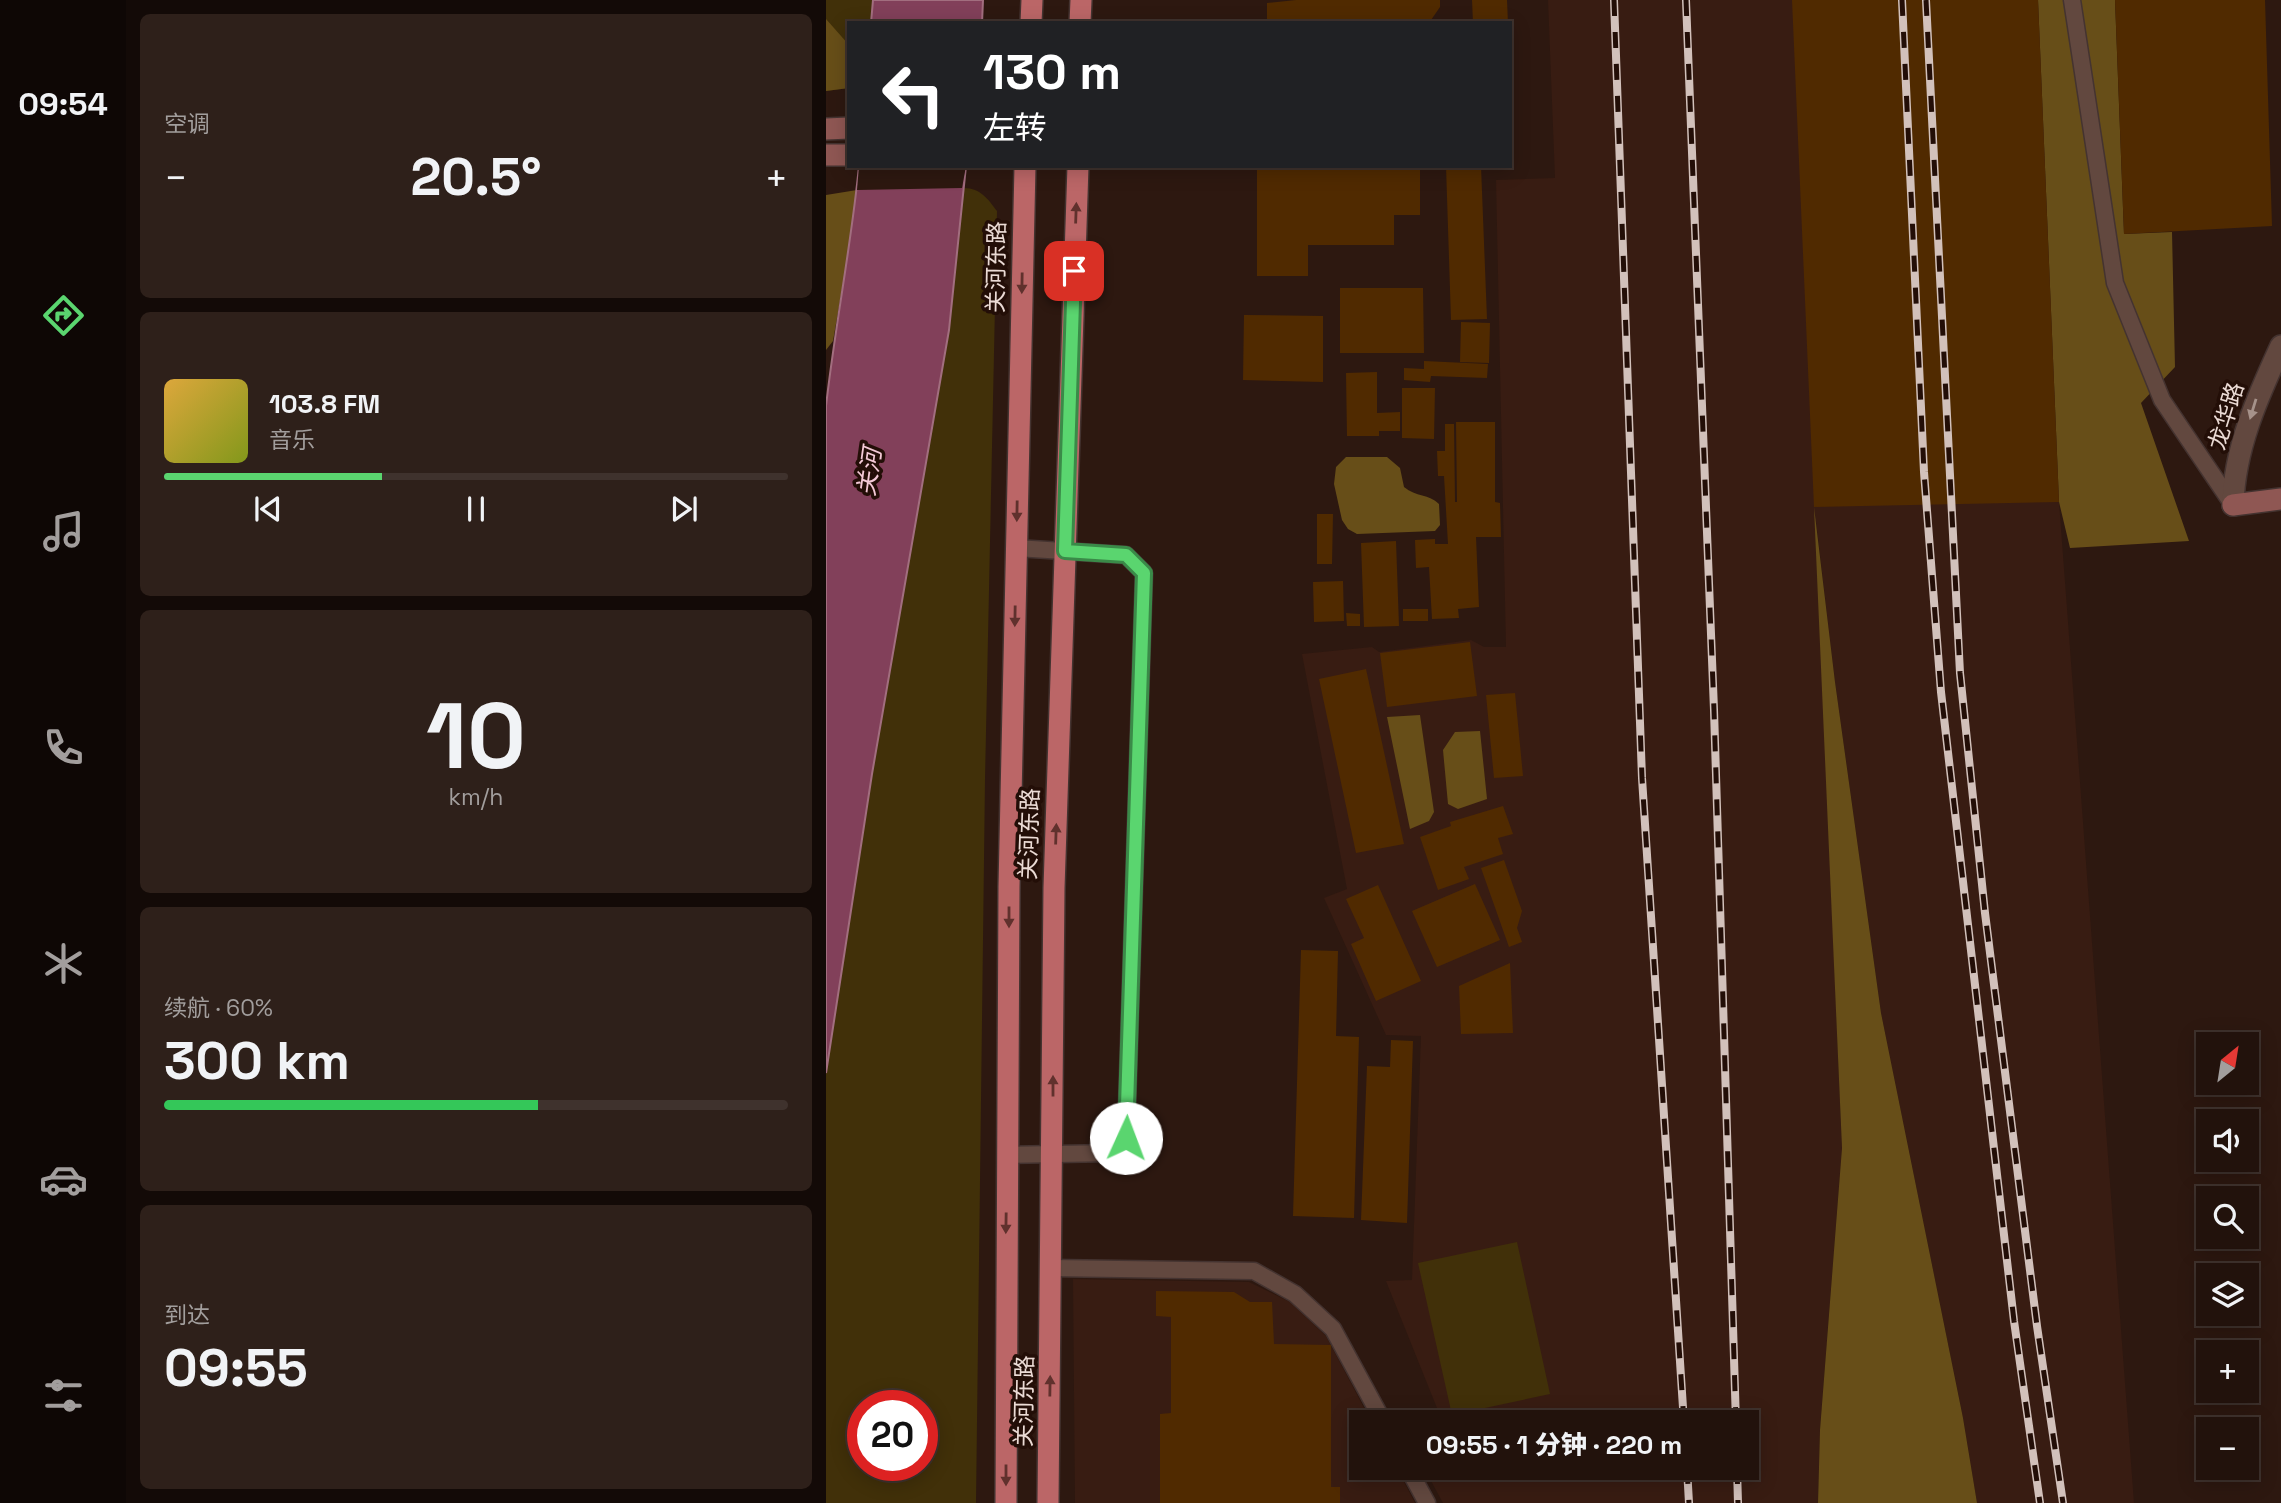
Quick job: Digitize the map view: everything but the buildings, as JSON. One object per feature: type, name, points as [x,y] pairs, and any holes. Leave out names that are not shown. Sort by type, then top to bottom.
[{"type":"main road","points":[[1031,21],[1032,0]]},
{"type":"main road","points":[[1080,21],[1081,0]]},
{"type":"main road","name":"关河东路","points":[[1006,1503],[1009,873],[1025,168]]},
{"type":"main road","name":"关河东路","points":[[1048,1503],[1054,888],[1078,168]]},
{"type":"street","points":[[826,129],[847,128]]},
{"type":"street","points":[[826,155],[847,155]]},
{"type":"street","name":"龙华路","points":[[2233,505],[2233,485],[2255,401],[2275,375],[2281,346]]},
{"type":"street","points":[[2233,505],[2281,499]]},
{"type":"lane","points":[[1087,21],[1092,0]]},
{"type":"lane","points":[[2072,0],[2115,283],[2162,400],[2233,505]]},
{"type":"lane","points":[[1007,1155],[1112,1153],[1126,1138],[1144,573],[1126,555],[1016,548]]},
{"type":"lane","points":[[1052,1268],[1254,1271],[1295,1294],[1333,1328],[1377,1410]]},
{"type":"lane","points":[[1415,1480],[1427,1503]]},
{"type":"shaded area","points":[[826,0],[873,0],[871,21],[847,21],[847,88],[826,91]]},
{"type":"shaded area","points":[[1548,0],[2038,0],[2059,502],[2134,1503],[1977,1503],[1963,1418],[1881,1013],[1835,682],[1816,521],[1842,1148],[1820,1430],[1818,1503],[1443,1503],[1431,1480],[1759,1480],[1759,1410],[1438,1410],[1386,1281],[1412,1280],[1421,1036],[1386,1035],[1324,898],[1347,889],[1302,654],[1372,647],[1379,652],[1471,640],[1484,647],[1506,647],[1496,180],[1555,178]]},
{"type":"shaded area","points":[[2038,0],[2115,0],[2124,234],[2172,232],[2175,367],[2141,403],[2189,541],[2070,548],[2059,502]]},
{"type":"shaded area","points":[[826,19],[847,43],[847,88],[826,91]]},
{"type":"shaded area","points":[[962,188],[974,189],[997,211],[985,779],[976,1503],[826,1503],[826,1073],[872,774],[949,330]]},
{"type":"shaded area","points":[[857,190],[833,341],[826,350],[826,195]]},
{"type":"shaded area","points":[[1346,457],[1387,457],[1400,468],[1404,487],[1439,504],[1440,525],[1435,531],[1357,534],[1348,529],[1342,520],[1334,484],[1336,467]]},
{"type":"shaded area","points":[[1814,507],[1835,682],[1881,1013],[1963,1418],[1977,1503],[1818,1503],[1820,1430],[1842,1148]]},
{"type":"shaded area","points":[[1420,715],[1434,812],[1429,821],[1410,829],[1387,717]]},
{"type":"shaded area","points":[[1480,731],[1487,799],[1458,809],[1448,804],[1443,750],[1455,732]]},
{"type":"shaded area","points":[[1517,1242],[1550,1394],[1475,1410],[1451,1410],[1418,1263]]},
{"type":"shaded area","points":[[1073,1279],[1249,1282],[1290,1302],[1326,1336],[1365,1410],[1349,1410],[1349,1480],[1403,1480],[1415,1503],[1075,1503]]},
{"type":"water","points":[[873,0],[983,0],[982,21],[871,21]]},
{"type":"water","name":"关河","points":[[859,168],[966,168],[949,330],[872,774],[826,1073],[826,406]]},
{"type":"pier","points":[[859,168],[966,168],[962,188],[857,190]]},
{"type":"railway","points":[[1614,0],[1642,778],[1683,1410]]},
{"type":"railway","points":[[1686,0],[1714,710],[1736,1410]]},
{"type":"railway","points":[[1902,0],[1924,472],[1941,692],[2014,1321],[2040,1503]]},
{"type":"railway","points":[[1926,0],[1960,673],[1985,913],[2037,1326],[2063,1503]]},
{"type":"railway","points":[[1688,1480],[1689,1503]]},
{"type":"railway","points":[[1737,1480],[1738,1503]]},
{"type":"route","points":[[1074,271],[1065,551],[1126,555],[1144,573],[1126,1138]]}]
